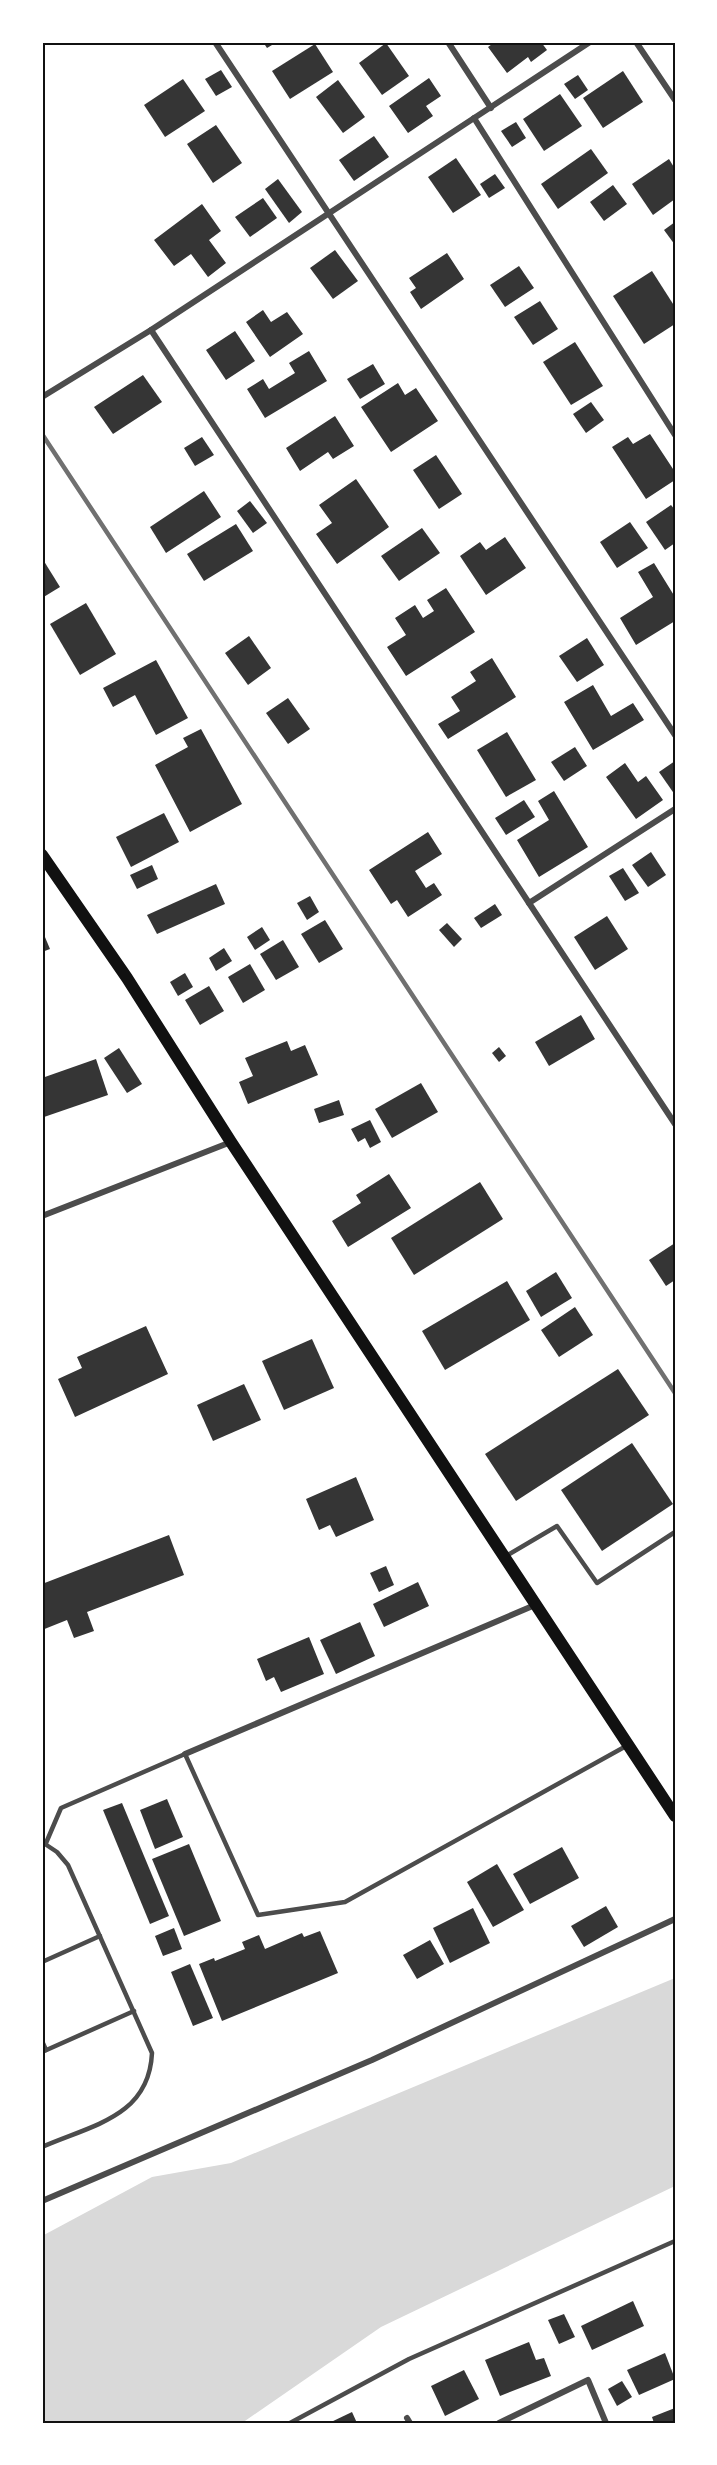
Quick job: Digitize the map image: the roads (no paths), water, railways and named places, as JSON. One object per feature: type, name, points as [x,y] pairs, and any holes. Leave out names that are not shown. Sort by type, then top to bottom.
[{"type":"main road","points":[[42,855],[127,978],[231,1142],[506,1556],[675,1816]]},
{"type":"street","points":[[215,42],[675,735]]},
{"type":"street","points":[[448,42],[491,108]]},
{"type":"street","points":[[42,397],[151,330],[591,42]]},
{"type":"street","points":[[636,42],[675,100]]},
{"type":"street","points":[[474,118],[675,435]]},
{"type":"street","points":[[151,330],[675,1124]]},
{"type":"street","points":[[529,903],[675,809]]},
{"type":"street","points":[[42,1216],[231,1142]]},
{"type":"street","points":[[185,1754],[537,1604]]},
{"type":"street","points":[[42,2201],[372,2060],[675,1919]]},
{"type":"street","points":[[499,2423],[588,2380],[606,2423]]},
{"type":"lane","points":[[506,1556],[557,1526],[597,1582],[675,1532]]},
{"type":"lane","points":[[42,2147],[126,2111],[138,2098],[151,2072],[152,2053],[68,1865],[44,1843],[61,1808],[185,1754],[258,1915],[345,1902],[628,1744]]},
{"type":"lane","points":[[42,1962],[100,1936]]},
{"type":"lane","points":[[42,2041],[44,2051],[134,2011]]},
{"type":"lane","points":[[290,2423],[409,2359],[675,2241]]},
{"type":"railway","points":[[42,434],[675,1393]]}]
